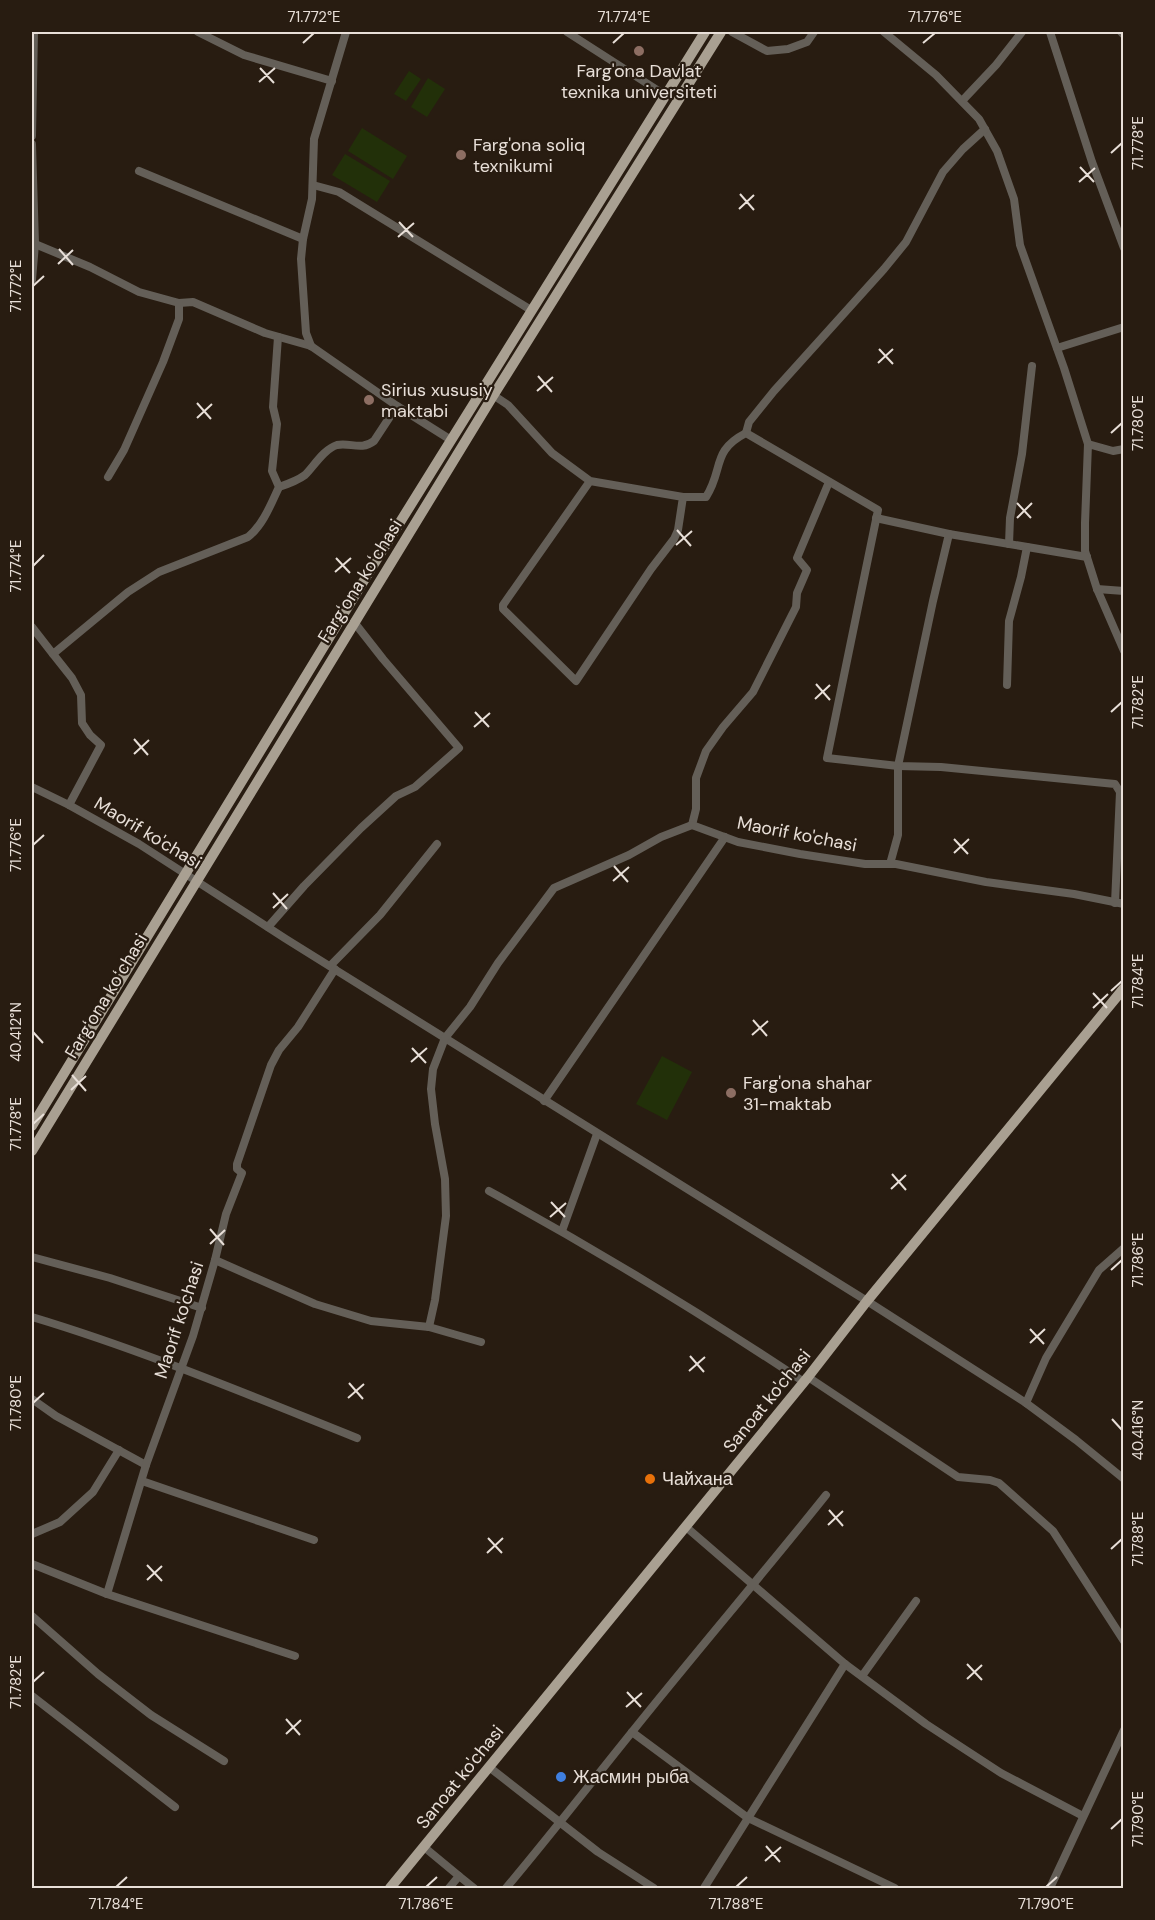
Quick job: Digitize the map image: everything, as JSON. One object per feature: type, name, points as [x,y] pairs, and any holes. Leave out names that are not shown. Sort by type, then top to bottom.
[{"type":"main road","name":"Fargʻona koʻchasi","points":[[32,1126],[451,440],[705,32]]},
{"type":"main road","name":"Fargʻona koʻchasi","points":[[32,1151],[354,622],[721,32]]},
{"type":"main road","points":[[639,138],[650,145]]},
{"type":"main road","name":"Sanoat ko'chasi","points":[[390,1888],[1124,988]]},
{"type":"street","points":[[32,136],[34,32]]},
{"type":"street","points":[[198,32],[244,55],[332,81]]},
{"type":"street","points":[[311,346],[306,333],[301,258],[312,199],[314,139],[346,32]]},
{"type":"street","points":[[567,32],[665,95]]},
{"type":"street","points":[[732,32],[767,51],[788,49],[807,42],[814,32]]},
{"type":"street","points":[[962,101],[996,65],[1022,32]]},
{"type":"street","points":[[1050,32],[1092,162],[1124,248]]},
{"type":"street","points":[[889,33],[936,75],[979,119],[997,151],[1014,199],[1020,245],[1088,444],[1085,550],[1097,589],[1124,651]]},
{"type":"street","points":[[483,389],[508,405],[552,453],[590,481],[683,497],[706,497],[711,489],[723,450],[746,433],[750,422],[774,391],[884,269],[906,242],[943,172],[985,129]]},
{"type":"street","points":[[32,144],[32,223],[35,244],[32,280]]},
{"type":"street","points":[[139,171],[303,239]]},
{"type":"street","points":[[313,185],[339,192],[531,310]]},
{"type":"street","points":[[35,244],[90,267],[139,292],[179,303],[193,302],[278,337],[311,346],[397,406],[451,440]]},
{"type":"street","points":[[108,477],[124,450],[163,362],[180,319],[179,303]]},
{"type":"street","points":[[1057,348],[1124,327]]},
{"type":"street","points":[[278,337],[273,407],[277,424],[272,471],[279,487]]},
{"type":"street","points":[[1009,544],[1010,518],[1022,454],[1032,366]]},
{"type":"street","points":[[53,654],[120,598],[159,572],[248,537],[269,509],[279,487],[298,480],[330,449],[338,445],[369,446],[397,406]]},
{"type":"street","points":[[746,433],[878,510],[827,758],[1115,784],[1120,792],[1119,903]]},
{"type":"street","points":[[1088,444],[1113,451],[1124,449]]},
{"type":"street","points":[[590,481],[503,605],[503,609],[576,681],[651,569],[674,539],[678,531],[683,497]]},
{"type":"street","points":[[429,1327],[435,1300],[446,1216],[445,1179],[431,1089],[433,1069],[445,1038],[554,888],[629,855],[661,837],[692,825],[696,808],[696,778],[706,751],[753,692],[796,607],[797,593],[807,570],[797,558],[829,482]]},
{"type":"street","points":[[876,518],[949,534],[1087,557]]},
{"type":"street","points":[[890,864],[898,835],[898,766],[949,534]]},
{"type":"street","points":[[1008,685],[1009,621],[1027,547]]},
{"type":"street","points":[[1097,589],[1124,591]]},
{"type":"street","points":[[268,927],[304,886],[361,828],[396,796],[415,787],[459,748],[354,622]]},
{"type":"street","points":[[32,627],[72,678],[81,695],[82,723],[101,745],[69,805]]},
{"type":"street","name":"Maorif ko'chasi","points":[[32,787],[139,844],[544,1101],[867,1301],[1026,1403],[1124,1479]]},
{"type":"street","name":"Maorif ko'chasi","points":[[692,825],[738,842],[800,854],[865,864],[890,864],[1119,903]]},
{"type":"street","points":[[544,1101],[725,837]]},
{"type":"street","points":[[333,967],[380,915],[436,844]]},
{"type":"street","name":"Maorif ko'chasi","points":[[107,1594],[146,1465],[202,1308],[226,1214],[242,1173],[237,1168],[237,1164],[271,1065],[279,1050],[298,1027],[333,967]]},
{"type":"street","points":[[562,1231],[597,1134]]},
{"type":"street","points":[[489,1191],[562,1231],[806,1380],[958,1477],[990,1480],[999,1484],[1053,1532],[1124,1641]]},
{"type":"street","points":[[1026,1403],[1046,1358],[1099,1270],[1124,1248]]},
{"type":"street","points":[[32,1257],[110,1278],[202,1308]]},
{"type":"street","points":[[215,1260],[315,1304],[371,1322],[429,1327],[481,1342]]},
{"type":"street","points":[[32,1317],[182,1368],[357,1438]]},
{"type":"street","points":[[32,1399],[56,1416],[146,1465]]},
{"type":"street","points":[[32,1534],[60,1522],[93,1492],[119,1450]]},
{"type":"street","points":[[142,1481],[314,1540]]},
{"type":"street","points":[[506,1888],[754,1586],[825,1495]]},
{"type":"street","points":[[686,1527],[845,1664],[926,1724],[1001,1773],[1083,1816]]},
{"type":"street","points":[[32,1564],[107,1594],[295,1656]]},
{"type":"street","points":[[862,1676],[916,1601]]},
{"type":"street","points":[[32,1616],[98,1674],[151,1714],[224,1761]]},
{"type":"street","points":[[704,1888],[845,1664]]},
{"type":"street","points":[[32,1696],[175,1807]]},
{"type":"street","points":[[1050,1888],[1124,1730]]},
{"type":"street","points":[[632,1732],[748,1818],[895,1888]]},
{"type":"street","points":[[489,1767],[598,1852],[654,1888]]},
{"type":"street","points":[[424,1846],[474,1888]]},
{"type":"street","points":[[449,1888],[459,1876]]},
{"type":"green space","points":[[409,71],[421,79],[406,101],[394,94]]},
{"type":"green space","points":[[428,78],[445,89],[427,117],[411,107]]},
{"type":"green space","points":[[362,128],[407,156],[393,179],[348,151]]},
{"type":"green space","points":[[345,154],[390,181],[377,202],[332,175]]},
{"type":"green space","points":[[662,1056],[692,1072],[667,1120],[636,1104]]},
{"type":"place","name":"Farg'ona Davlat texnika universiteti","points":[[639,51]]},
{"type":"place","name":"Farg'ona soliq texnikumi","points":[[461,155]]},
{"type":"place","name":"Sirius xususiy maktabi","points":[[369,400]]},
{"type":"place","name":"Farg'ona shahar 31-maktab","points":[[731,1093]]},
{"type":"place","name":"Чайхана","points":[[650,1479]]},
{"type":"place","name":"Жасмин рыба","points":[[561,1777]]}]
